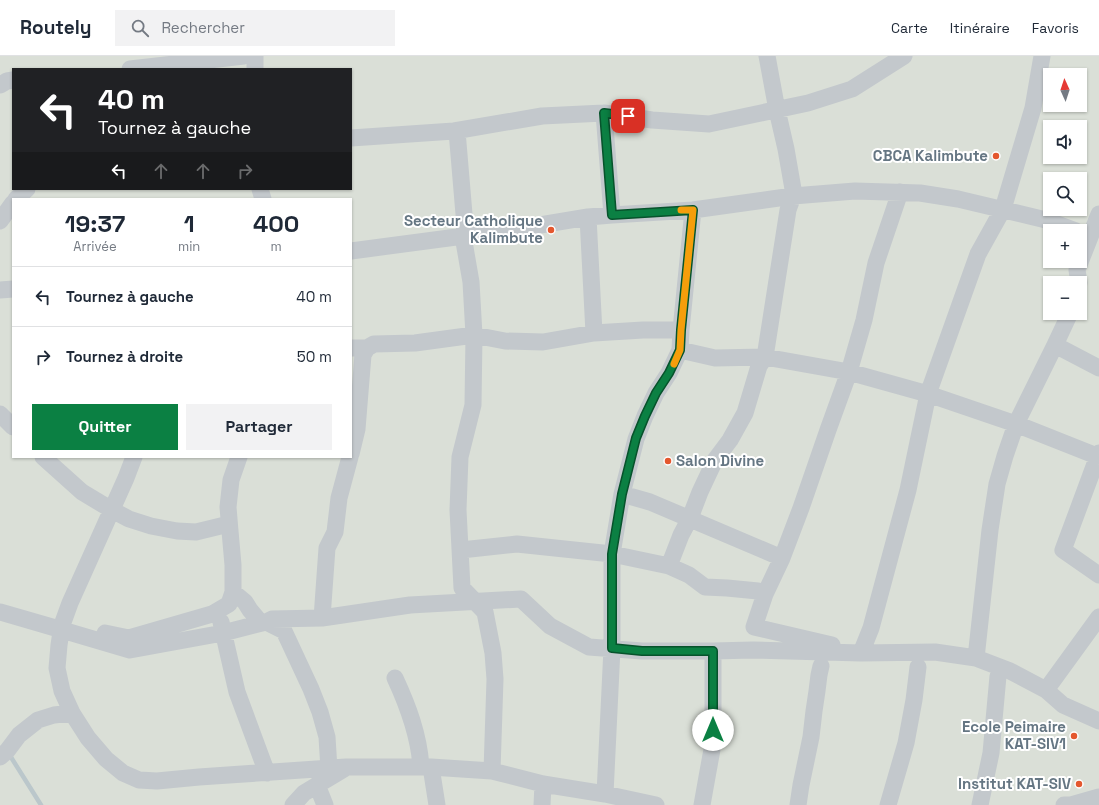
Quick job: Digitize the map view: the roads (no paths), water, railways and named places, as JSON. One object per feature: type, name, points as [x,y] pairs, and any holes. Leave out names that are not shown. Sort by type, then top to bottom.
[{"type":"street","points":[[139,68],[244,56]]},
{"type":"street","points":[[255,56],[255,68]]},
{"type":"street","points":[[669,566],[681,535],[715,460],[730,440],[745,413],[759,366],[765,357],[788,210],[794,189],[767,56]]},
{"type":"street","points":[[352,138],[457,131],[542,116],[604,113],[652,120],[709,124],[777,110],[852,89],[904,56]]},
{"type":"street","points":[[861,653],[871,628],[908,490],[928,394],[978,254],[1003,209],[1033,108],[1042,56]]},
{"type":"street","points":[[0,86],[12,80]]},
{"type":"street","points":[[604,113],[612,215]]},
{"type":"street","points":[[457,131],[465,226],[463,236],[471,282],[474,336],[473,405],[460,457],[458,510],[462,588],[485,612],[493,653],[495,679],[492,771]]},
{"type":"street","points":[[17,198],[26,190]]},
{"type":"street","points":[[352,251],[510,230],[588,217],[693,210],[793,196],[855,191],[920,193],[958,199],[1003,209],[1057,224]]},
{"type":"street","points":[[861,653],[754,626],[765,594],[782,558],[804,501],[828,430],[850,372],[864,320],[876,263],[900,192]]},
{"type":"street","points":[[0,221],[12,204]]},
{"type":"street","points":[[605,794],[612,648],[612,554],[622,494],[636,438],[656,393],[669,373],[680,350],[693,210]]},
{"type":"street","points":[[1087,235],[1099,214]]},
{"type":"street","points":[[588,217],[594,333]]},
{"type":"street","points":[[0,290],[12,289]]},
{"type":"street","points":[[976,658],[990,530],[997,484],[1016,424],[1067,320]]},
{"type":"street","points":[[352,450],[357,429],[363,355],[359,348],[374,344],[415,343],[474,336],[505,341],[543,342],[594,333],[643,330],[681,330]]},
{"type":"street","points":[[1056,344],[1099,368]]},
{"type":"street","points":[[680,350],[715,358],[765,357],[850,372],[928,394],[1098,454],[1063,550],[1099,575]]},
{"type":"street","points":[[0,414],[12,426]]},
{"type":"street","points":[[44,458],[82,492],[129,519],[151,526],[177,531],[196,532],[229,524]]},
{"type":"street","points":[[134,458],[70,603],[62,627],[57,668],[62,691],[72,713],[88,738],[106,759],[122,773],[140,780],[157,781],[346,767],[426,767],[492,771],[543,784],[605,794],[656,805]]},
{"type":"street","points":[[0,612],[62,627],[129,638],[212,614],[229,604],[233,592],[233,565],[228,507],[231,480],[239,458]]},
{"type":"street","points":[[322,618],[327,548],[335,532],[339,498],[350,458]]},
{"type":"street","points":[[622,494],[650,502],[690,518],[782,558]]},
{"type":"street","points":[[461,550],[517,544],[612,554],[669,566],[689,575],[705,587],[758,591],[765,594]]},
{"type":"street","points":[[233,592],[245,602],[261,623],[266,622],[284,632],[320,712],[327,737],[329,755],[328,769]]},
{"type":"street","points":[[62,627],[130,650],[223,632],[266,622],[272,619],[322,618],[410,605],[521,599],[550,626],[589,647],[642,651],[754,650],[861,653],[935,652],[976,658],[1010,671],[1046,690],[1063,705],[1099,721]]},
{"type":"street","points":[[218,610],[237,692],[266,773]]},
{"type":"street","points":[[1046,690],[1099,617]]},
{"type":"street","points":[[702,805],[713,744],[713,651]]},
{"type":"street","points":[[798,805],[811,737],[821,666]]},
{"type":"street","points":[[888,805],[906,743],[918,667]]},
{"type":"street","points":[[983,805],[991,753],[998,676]]},
{"type":"street","points":[[395,678],[414,726],[420,752],[437,805]]},
{"type":"street","points":[[0,758],[19,735],[38,720],[54,715],[72,713]]},
{"type":"street","points":[[293,805],[304,793],[346,767]]},
{"type":"street","points":[[542,805],[543,784]]},
{"type":"street","points":[[317,785],[325,805]]},
{"type":"street","points":[[1064,805],[1071,805],[1099,796]]},
{"type":"waterway","points":[[9,754],[41,805]]},
{"type":"place","name":"CBCA Kalimbute","points":[[996,156]]},
{"type":"place","name":"Secteur Catholique Kalimbute","points":[[551,230]]},
{"type":"place","name":"Salon Divine","points":[[668,461]]},
{"type":"place","name":"Ecole Peimaire KAT-SIV1","points":[[1074,736]]},
{"type":"place","name":"Institut KAT-SIV","points":[[1079,784]]}]
